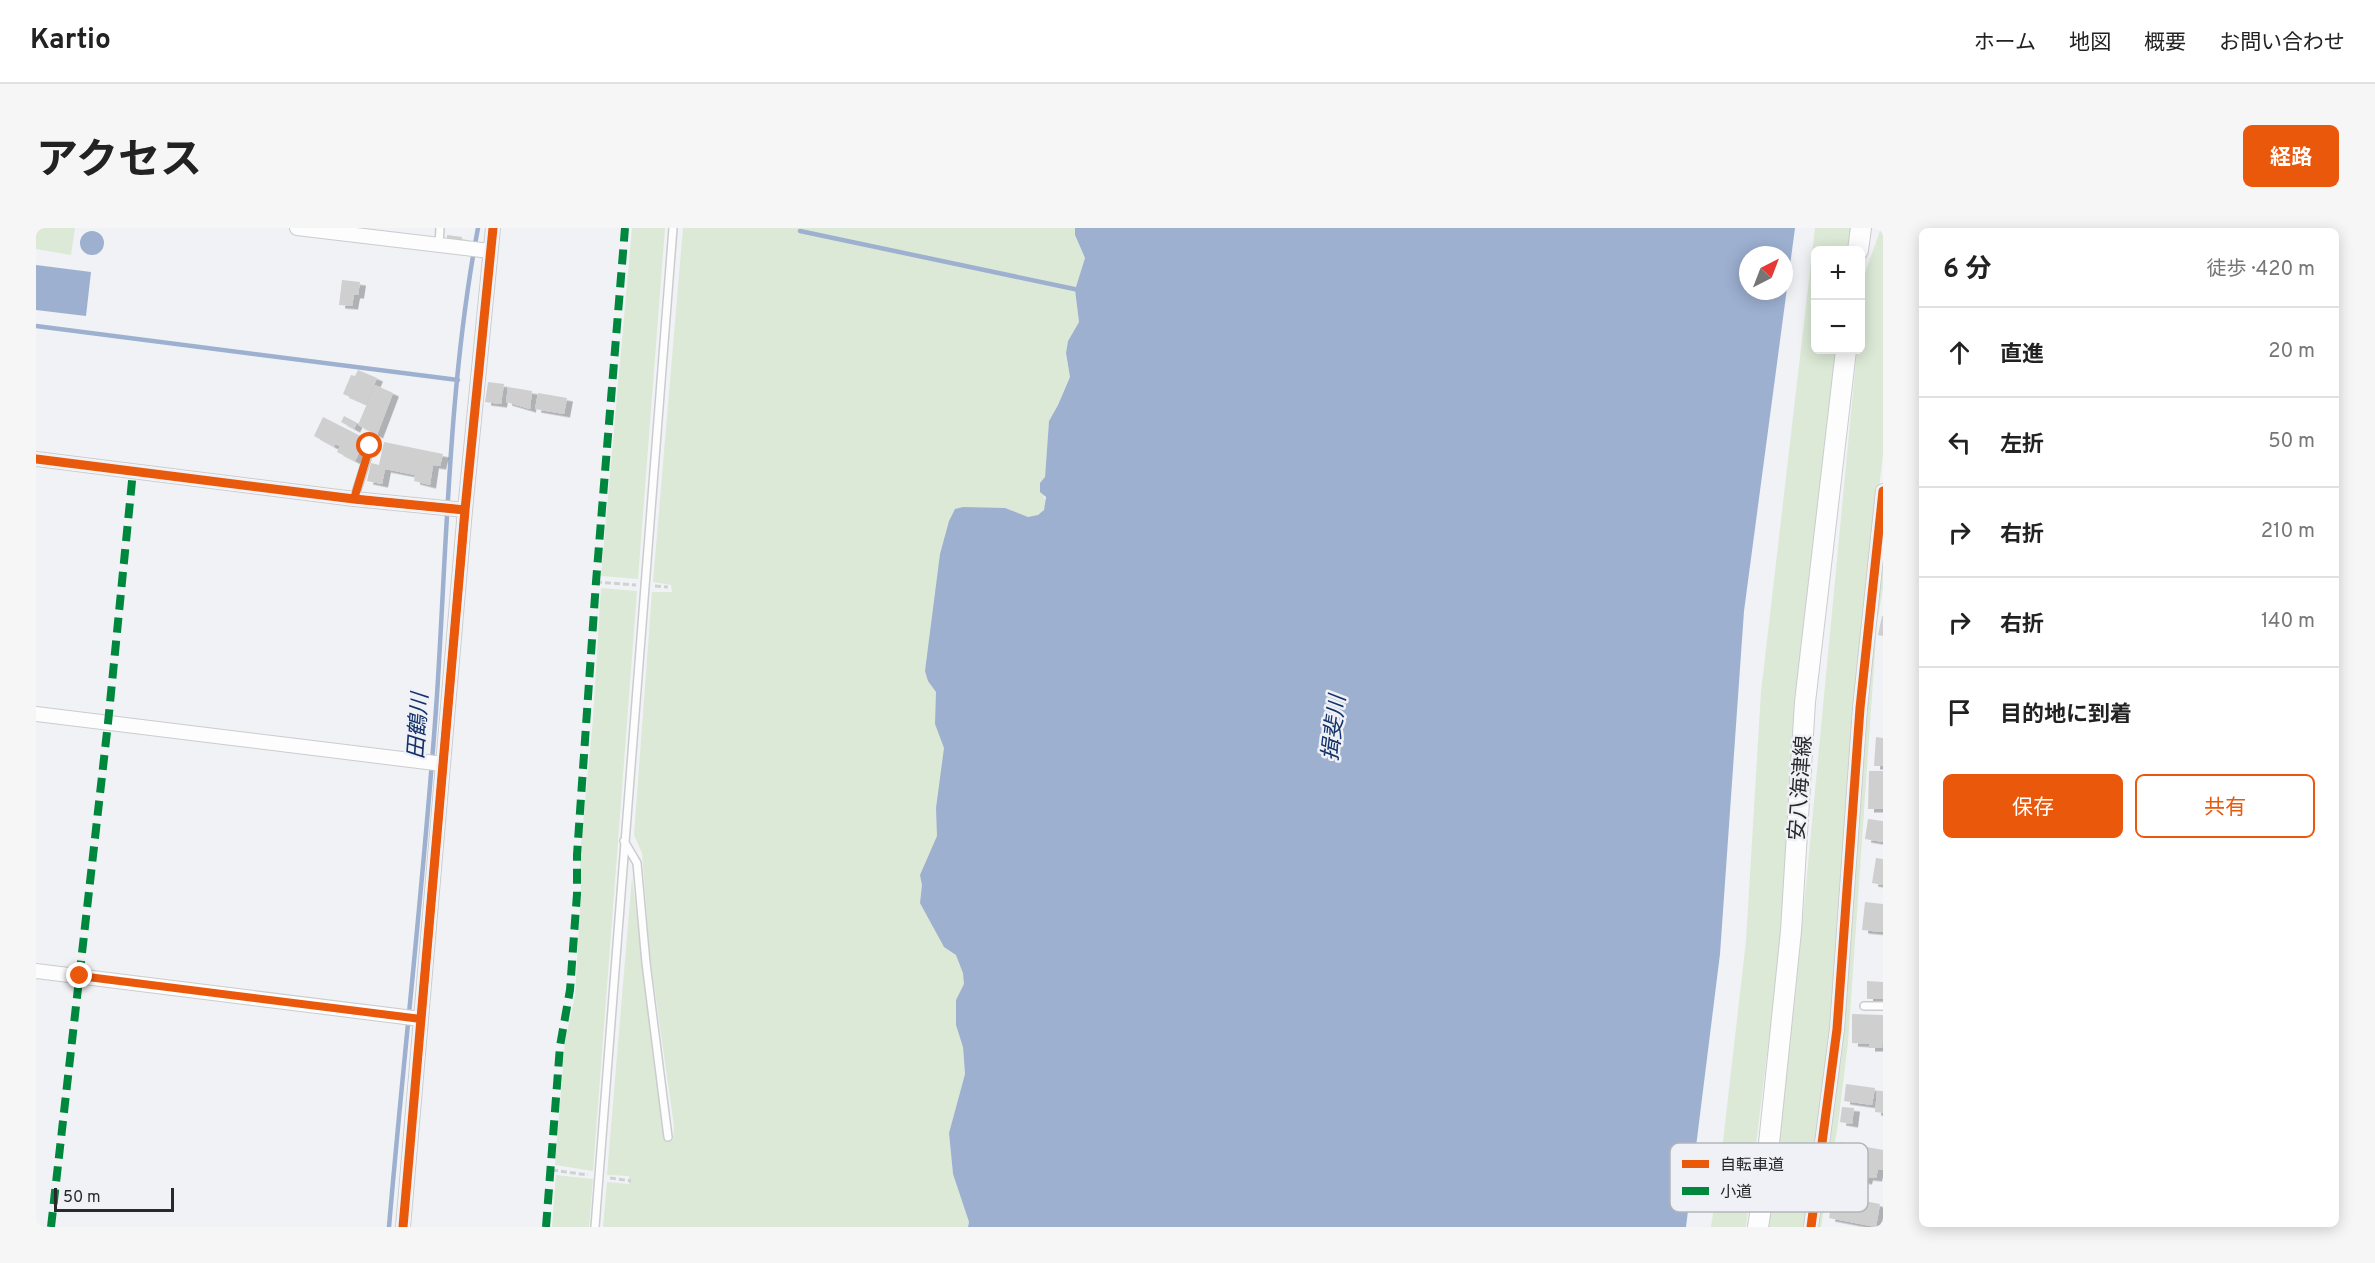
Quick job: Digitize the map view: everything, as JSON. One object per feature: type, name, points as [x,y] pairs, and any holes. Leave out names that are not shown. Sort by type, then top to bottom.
[{"type":"main road","name":"安八海津線","points":[[1769,1143],[1791,931],[1805,702],[1846,354]]},
{"type":"main road","name":"安八海津線","points":[[1758,1227],[1760,1212]]},
{"type":"street","points":[[297,228],[351,231],[487,251]]},
{"type":"street","points":[[403,1227],[463,510],[487,251],[493,228]]},
{"type":"street","points":[[36,459],[354,499],[463,510]]},
{"type":"street","points":[[1822,1143],[1837,1029],[1861,696],[1883,498]]},
{"type":"street","points":[[36,714],[441,764]]},
{"type":"street","points":[[36,971],[419,1019]]},
{"type":"street","points":[[1811,1227],[1813,1212]]},
{"type":"lane","points":[[439,245],[440,228]]},
{"type":"lane","points":[[595,1227],[672,228]]},
{"type":"lane","points":[[354,499],[370,446]]},
{"type":"lane","points":[[624,841],[637,863],[646,963],[668,1137]]},
{"type":"lane","points":[[1864,1006],[1883,1006]]},
{"type":"path","points":[[596,582],[668,587]]},
{"type":"green space","points":[[36,228],[75,228],[71,255],[36,249]]},
{"type":"green space","points":[[632,228],[665,228],[638,579],[601,576]]},
{"type":"green space","points":[[683,228],[1075,228],[1075,235],[1085,258],[1075,290],[1079,322],[1068,341],[1066,353],[1070,377],[1049,421],[1045,478],[1040,483],[1046,503],[1016,600],[963,1047],[965,1074],[949,1133],[953,1174],[969,1222],[968,1227],[603,1227],[607,1182],[629,1184],[629,1176],[607,1175],[632,877],[664,1138],[673,1140],[674,1126],[650,956],[642,853],[634,835],[652,592],[672,592],[671,585],[653,582]]},
{"type":"green space","points":[[1815,228],[1852,228],[1850,246],[1813,246]]},
{"type":"green space","points":[[1881,228],[1883,228],[1883,455],[1864,614],[1832,1027],[1817,1143],[1777,1143],[1796,990],[1857,354],[1865,354],[1865,273]]},
{"type":"green space","points":[[1811,262],[1811,354],[1837,354],[1782,931],[1756,1143],[1723,1143],[1746,941],[1761,692]]},
{"type":"green space","points":[[1883,539],[1883,588],[1877,623],[1848,1043],[1835,1143],[1821,1143],[1872,622]]},
{"type":"green space","points":[[601,588],[637,591],[593,1171],[555,1165],[565,1042],[575,996],[581,893],[580,855],[593,719]]},
{"type":"green space","points":[[556,1175],[593,1179],[589,1227],[552,1227]]},
{"type":"green space","points":[[1713,1212],[1748,1212],[1746,1227],[1711,1227]]},
{"type":"green space","points":[[1769,1212],[1808,1212],[1806,1227],[1767,1227]]},
{"type":"green space","points":[[1814,1212],[1823,1212],[1821,1227],[1813,1227]]},
{"type":"water","name":"揖斐川","points":[[1075,228],[1795,228],[1793,246],[1739,246],[1739,300],[1785,300],[1744,611],[1720,954],[1696,1143],[1670,1143],[1670,1212],[1688,1212],[1686,1227],[968,1227],[969,1222],[953,1174],[949,1133],[965,1074],[963,1047],[956,1025],[956,1000],[964,984],[963,973],[956,955],[944,947],[920,903],[922,885],[920,875],[937,836],[936,808],[944,748],[935,724],[936,692],[928,681],[925,671],[940,554],[949,521],[955,509],[963,507],[1005,508],[1028,517],[1038,515],[1044,510],[1046,497],[1040,492],[1040,483],[1045,477],[1049,421],[1070,377],[1066,353],[1068,341],[1079,322],[1075,290],[1085,258],[1075,235]]},
{"type":"water","points":[[92,231],[101,234],[104,243],[101,252],[92,255],[83,252],[80,243],[83,234]]},
{"type":"water","points":[[36,265],[91,272],[86,316],[36,310]]},
{"type":"building","points":[[447,235],[462,237],[462,242],[447,240]]},
{"type":"building","points":[[342,280],[360,282],[358,295],[354,295],[352,306],[339,305]]},
{"type":"building","points":[[358,370],[377,378],[366,404],[343,394],[351,375],[355,376]]},
{"type":"building","points":[[488,382],[504,384],[501,404],[485,402]]},
{"type":"building","points":[[375,385],[393,393],[377,435],[358,425]]},
{"type":"building","points":[[508,387],[532,391],[530,409],[506,402]]},
{"type":"building","points":[[538,393],[567,398],[564,414],[535,409]]},
{"type":"building","points":[[344,416],[357,423],[354,429],[341,422]]},
{"type":"building","points":[[323,417],[366,439],[355,461],[337,452],[340,446],[335,444],[334,447],[314,436]]},
{"type":"building","points":[[384,442],[443,454],[440,466],[433,465],[430,485],[414,481],[415,475],[385,469],[382,484],[367,481],[371,463],[379,465]]},
{"type":"building","points":[[1883,616],[1883,636],[1878,635]]},
{"type":"building","points":[[1876,737],[1883,738],[1883,766],[1874,766]]},
{"type":"building","points":[[1869,771],[1883,771],[1883,809],[1868,809]]},
{"type":"building","points":[[1868,819],[1883,821],[1883,842],[1865,839]]},
{"type":"building","points":[[1876,858],[1883,859],[1883,885],[1872,883]]},
{"type":"building","points":[[1865,902],[1883,904],[1883,932],[1862,930]]},
{"type":"building","points":[[1867,981],[1883,982],[1883,999],[1867,999]]},
{"type":"building","points":[[1852,1014],[1883,1015],[1882,1048],[1869,1048],[1869,1044],[1852,1043]]},
{"type":"building","points":[[1846,1084],[1875,1088],[1872,1105],[1844,1101]]},
{"type":"building","points":[[1877,1091],[1883,1091],[1883,1113],[1875,1112]]},
{"type":"building","points":[[1842,1107],[1854,1108],[1852,1124],[1840,1122]]},
{"type":"building","points":[[1868,1147],[1883,1150],[1883,1170],[1878,1169],[1876,1178],[1868,1177]]},
{"type":"building","points":[[1868,1202],[1880,1204],[1876,1227],[1829,1218],[1830,1212],[1868,1212]]},
{"type":"waterway","name":"田鶴川","points":[[389,1227],[432,761],[455,402],[468,286],[478,228]]},
{"type":"waterway","points":[[800,231],[1079,290]]},
{"type":"waterway","points":[[36,326],[458,380]]},
{"type":"marked path","points":[[546,1227],[560,1046],[570,990],[596,582],[625,228]]},
{"type":"marked path","points":[[51,1227],[108,723],[133,471]]},
{"type":"cycle path","points":[[403,1227],[465,510],[493,228]]},
{"type":"cycle path","points":[[36,459],[354,499],[465,510]]},
{"type":"cycle path","points":[[1822,1143],[1837,1029],[1860,708],[1883,491]]},
{"type":"cycle path","points":[[1811,1227],[1813,1212]]},
{"type":"route","points":[[80,976],[421,1019],[465,510],[354,499],[370,446]]}]
